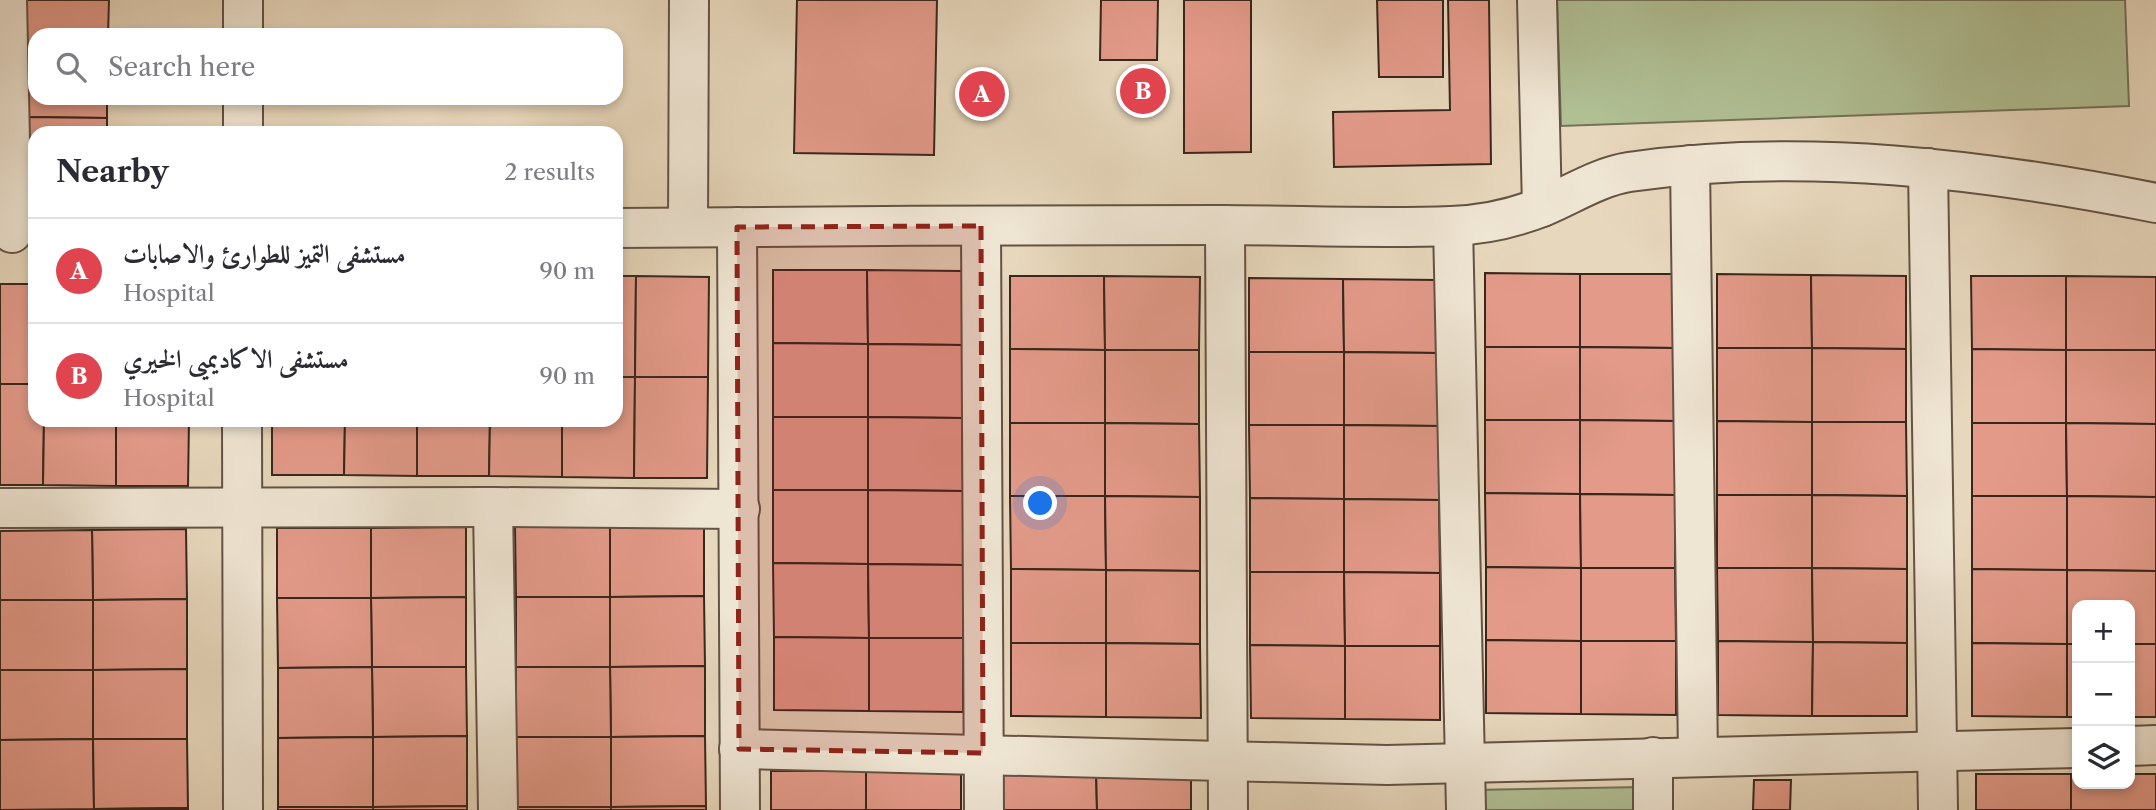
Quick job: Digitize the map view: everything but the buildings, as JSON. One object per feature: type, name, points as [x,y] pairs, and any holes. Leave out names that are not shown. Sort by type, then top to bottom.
[{"type":"street","points":[[7,0],[16,233]]},
{"type":"street","points":[[243,0],[243,28]]},
{"type":"street","points":[[688,227],[689,0]]},
{"type":"street","points":[[1537,0],[1542,207]]},
{"type":"street","points":[[243,105],[243,126]]},
{"type":"street","points":[[623,228],[1453,226],[1514,216],[1623,173],[1690,165],[1790,162],[1928,168],[2068,186],[2156,203]]},
{"type":"street","points":[[1690,165],[1698,756]]},
{"type":"street","points":[[1928,168],[1938,810]]},
{"type":"street","points":[[1225,225],[1228,810]]},
{"type":"street","points":[[981,226],[984,810]]},
{"type":"street","points":[[1453,226],[1465,810]]},
{"type":"street","points":[[737,227],[740,810]]},
{"type":"street","points":[[242,427],[243,810]]},
{"type":"street","points":[[493,507],[498,810]]},
{"type":"street","points":[[0,508],[740,509]]},
{"type":"street","points":[[2135,746],[2156,746]]},
{"type":"street","points":[[739,749],[1465,764],[2072,748]]},
{"type":"street","points":[[1653,757],[1653,810]]},
{"type":"highlighted area","points":[[981,226],[983,753],[739,749],[737,227]]},
{"type":"green space","points":[[1557,0],[2125,0],[2129,106],[1561,126]]},
{"type":"green space","points":[[1643,787],[1643,810],[1473,810],[1473,790]]},
{"type":"place","name":"مستشفى الاكاديميى الخيري","points":[[1143,91]]},
{"type":"place","name":"مستشفى التميز للطوارئ والاصابات","points":[[982,94]]}]
